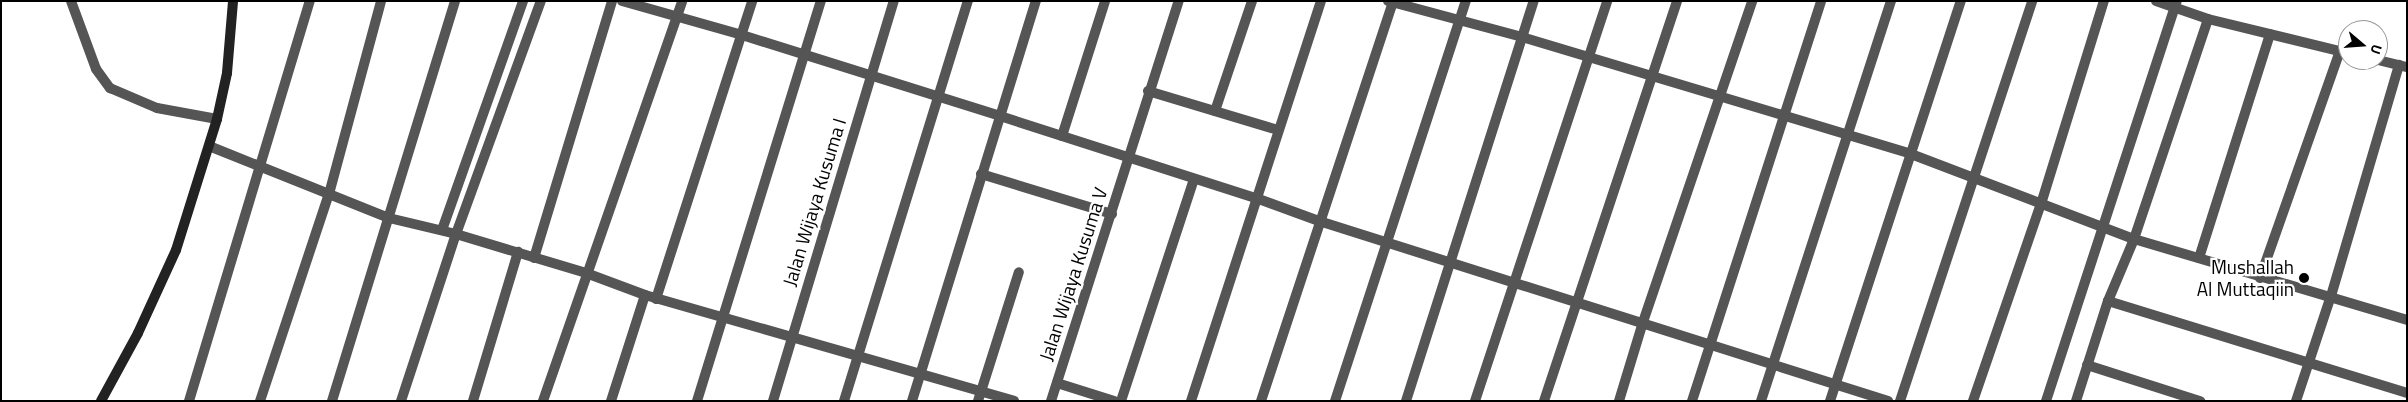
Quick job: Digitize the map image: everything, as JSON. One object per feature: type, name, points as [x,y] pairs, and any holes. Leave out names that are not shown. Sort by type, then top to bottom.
[{"type":"street","points":[[71,1],[96,69],[110,88],[157,108],[218,118]]},
{"type":"street","points":[[101,401],[138,333],[176,250],[218,118],[226,73],[233,1]]},
{"type":"street","points":[[189,401],[310,1]]},
{"type":"street","points":[[260,401],[329,194],[381,1]]},
{"type":"street","points":[[332,401],[455,1]]},
{"type":"street","points":[[442,230],[523,1]]},
{"type":"street","points":[[401,401],[456,234],[540,1]]},
{"type":"street","points":[[534,258],[612,1]]},
{"type":"street","points":[[622,1],[742,35],[1000,116],[1256,198],[1319,221],[1576,300],[1888,401]]},
{"type":"street","points":[[543,401],[682,1]]},
{"type":"street","points":[[656,299],[752,1]]},
{"type":"street","points":[[697,401],[821,1]]},
{"type":"street","name":"Jalan Wijaya Kusuma I","points":[[773,401],[870,75],[894,1]]},
{"type":"street","points":[[844,401],[936,96],[968,1]]},
{"type":"street","points":[[912,401],[1036,1]]},
{"type":"street","points":[[1062,136],[1106,1]]},
{"type":"street","name":"Jalan Wijaya Kusuma V","points":[[1051,401],[1112,214],[1148,90],[1179,1]]},
{"type":"street","points":[[1215,111],[1252,1]]},
{"type":"street","points":[[1191,401],[1320,1]]},
{"type":"street","points":[[1335,401],[1466,1]]},
{"type":"street","points":[[1406,401],[1534,1]]},
{"type":"street","points":[[1475,401],[1513,281],[1607,1]]},
{"type":"street","points":[[1544,401],[1576,300],[1653,77],[1677,1]]},
{"type":"street","points":[[1619,401],[1643,322],[1721,97],[1752,1]]},
{"type":"street","points":[[1692,401],[1782,116],[1821,1]]},
{"type":"street","points":[[1761,401],[1845,133],[1891,1]]},
{"type":"street","points":[[1830,401],[1961,1]]},
{"type":"street","points":[[1900,401],[1975,179],[2032,1]]},
{"type":"street","points":[[1973,401],[2041,204],[2104,1]]},
{"type":"street","points":[[2156,1],[2176,4],[2208,19],[2338,51]]},
{"type":"street","points":[[1262,401],[1391,2],[1459,22],[1522,37],[1782,116],[1845,133],[1911,154],[2134,240],[2260,278],[2331,296],[2407,320]]},
{"type":"street","points":[[2046,401],[2105,228],[2176,4]]},
{"type":"street","points":[[2076,401],[2108,301],[2134,240],[2208,19]]},
{"type":"street","points":[[2198,258],[2270,34]]},
{"type":"street","points":[[2296,401],[2403,66],[2388,62]]},
{"type":"street","points":[[2260,278],[2338,68]]},
{"type":"street","points":[[1148,90],[1278,130]]},
{"type":"street","points":[[209,146],[389,218],[442,230],[518,252],[586,273],[656,299],[920,374],[980,396],[1014,401]]},
{"type":"street","points":[[982,174],[1112,214]]},
{"type":"street","points":[[1121,401],[1194,179]]},
{"type":"street","points":[[473,401],[518,252]]},
{"type":"street","points":[[980,396],[1019,272]]},
{"type":"street","points":[[611,401],[645,295]]},
{"type":"street","points":[[2108,301],[2308,361],[2407,394]]},
{"type":"street","points":[[2087,365],[2200,401]]},
{"type":"street","points":[[1057,383],[1114,401]]},
{"type":"place","name":"Mushallah Al Muttaqiin","points":[[2304,278]]}]
